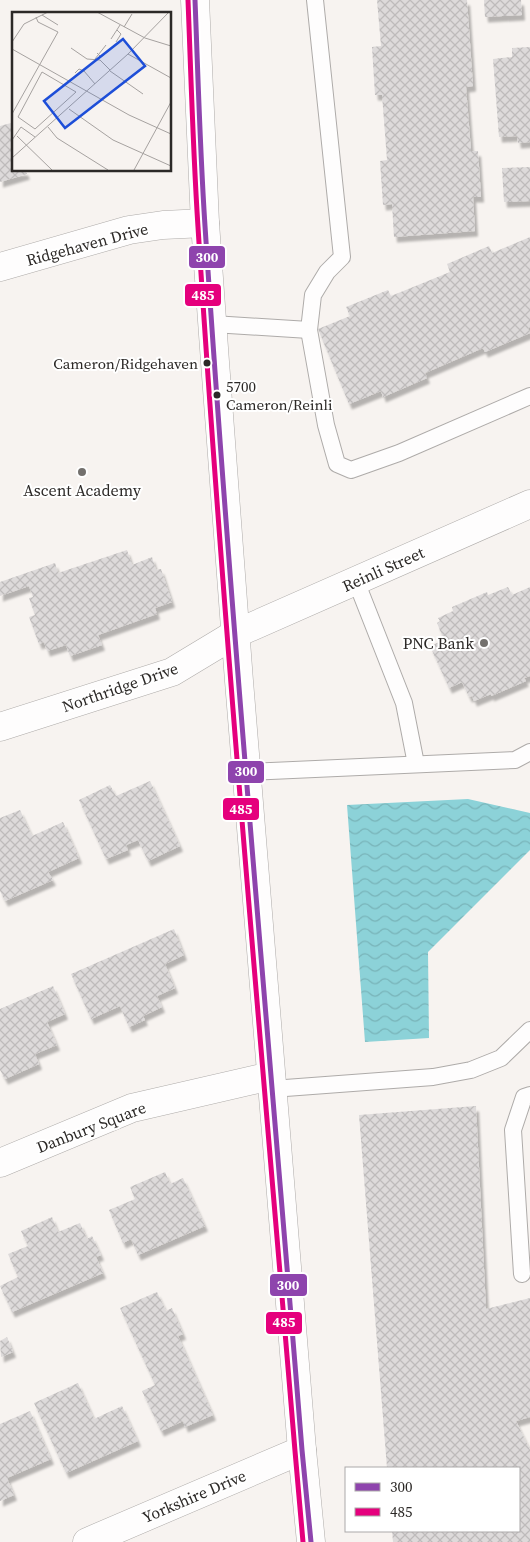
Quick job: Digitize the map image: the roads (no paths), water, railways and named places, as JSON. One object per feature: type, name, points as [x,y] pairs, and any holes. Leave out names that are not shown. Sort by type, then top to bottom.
[{"type":"main road","points":[[194,0],[205,223],[235,634],[310,1542]]},
{"type":"main road","name":"Ridgehaven Drive","points":[[0,267],[129,230],[163,225],[205,223]]},
{"type":"main road","name":"Reinli Street","points":[[235,634],[530,504]]},
{"type":"main road","name":"Northridge Drive","points":[[0,727],[172,672],[235,634]]},
{"type":"main road","name":"Danbury Square","points":[[0,1163],[132,1108],[272,1083]]},
{"type":"main road","name":"Yorkshire Drive","points":[[87,1542],[302,1450]]},
{"type":"lane","points":[[316,0],[342,257],[327,272],[313,295],[309,330],[326,425],[337,464],[351,470],[399,453],[530,396]]},
{"type":"lane","points":[[213,324],[309,330]]},
{"type":"lane","points":[[356,581],[404,702],[416,764]]},
{"type":"lane","points":[[246,772],[515,760],[530,752]]},
{"type":"lane","points":[[272,1083],[433,1077],[471,1070],[502,1058],[530,1030]]},
{"type":"lane","points":[[522,1274],[513,1130],[524,1097],[530,1095]]},
{"type":"water","points":[[468,799],[530,813],[530,850],[428,952],[429,1038],[365,1042],[347,805]]},
{"type":"place","name":"Cameron/Ridgehaven","points":[[207,363]]},
{"type":"place","name":"5700 Cameron/Reinli","points":[[217,395]]},
{"type":"place","name":"Ascent Academy","points":[[82,472]]},
{"type":"place","name":"PNC Bank","points":[[484,643]]}]
